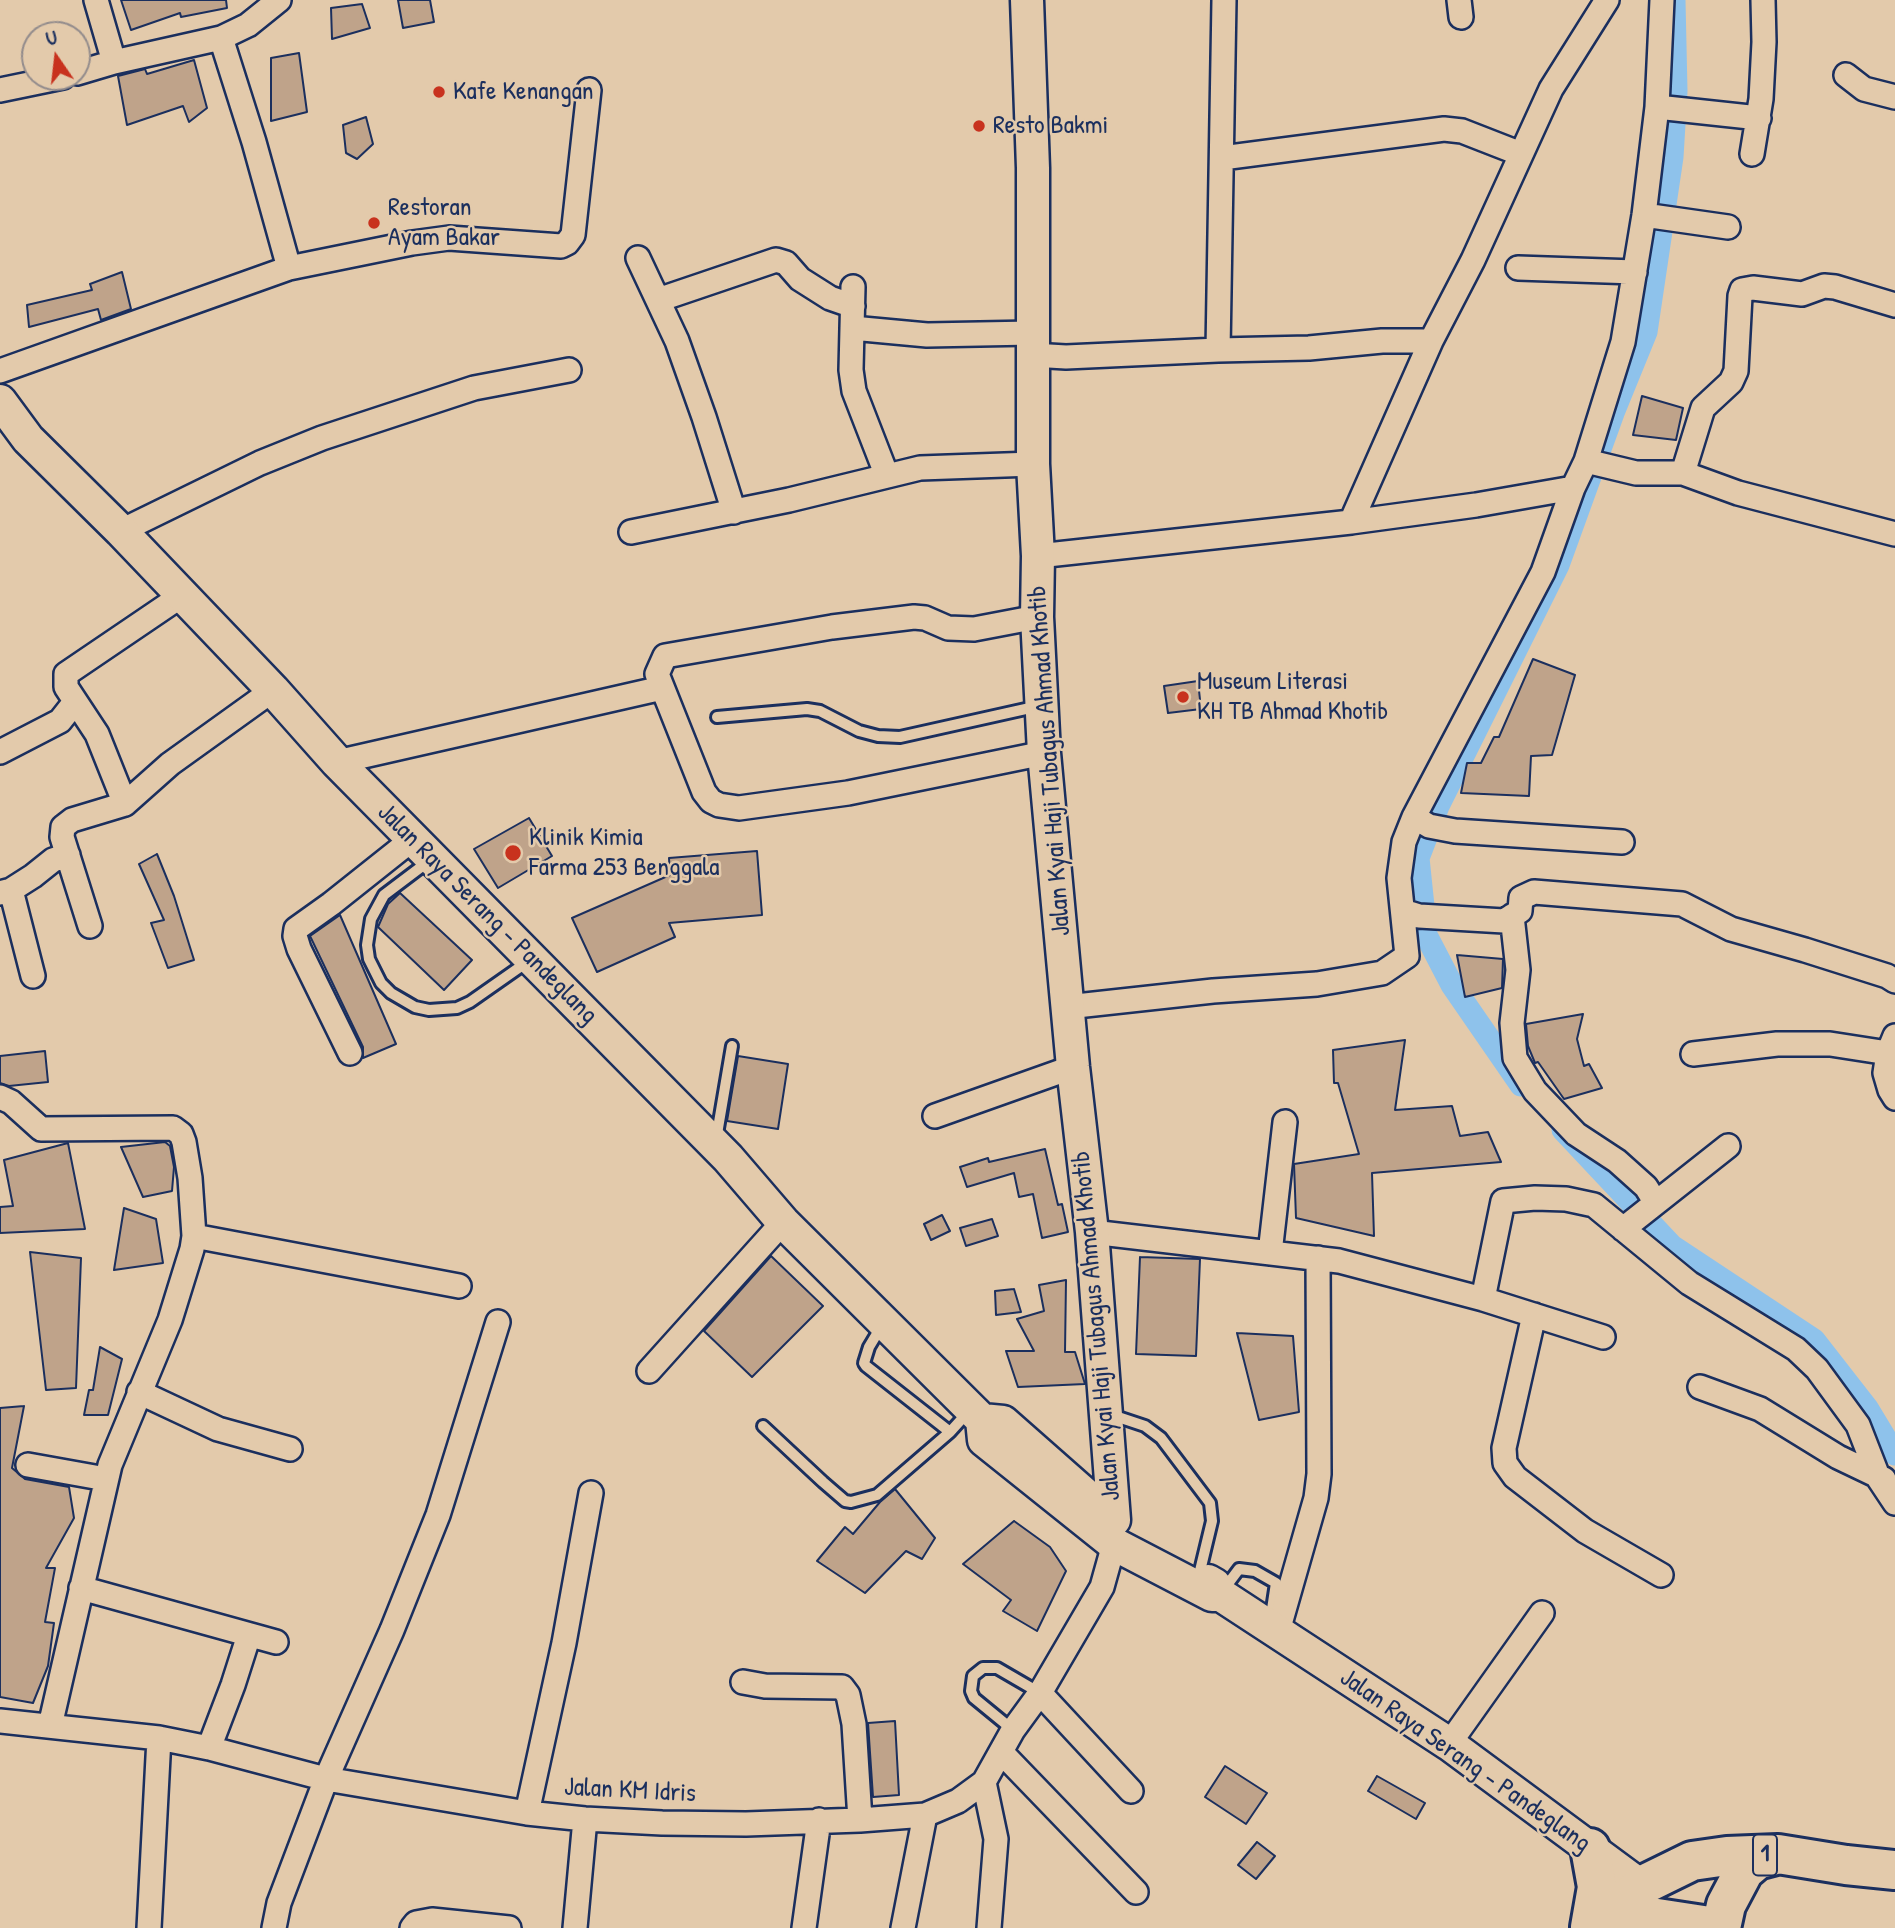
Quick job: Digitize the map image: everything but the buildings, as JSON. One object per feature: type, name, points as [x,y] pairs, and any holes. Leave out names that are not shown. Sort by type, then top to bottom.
[{"type":"highway","points":[[1590,1848],[1597,1887],[1594,1927]]},
{"type":"highway","points":[[1594,1927],[1644,1916],[1710,1927],[1726,1905],[1744,1871],[1757,1860],[1778,1854]]},
{"type":"highway","name":"1","points":[[1641,1886],[1692,1861],[1727,1856],[1778,1854],[1895,1870]]},
{"type":"highway","points":[[1594,1927],[1641,1886]]},
{"type":"highway","name":"Jalan Raya Serang - Pandeglang","points":[[1641,1886],[1710,1927]]},
{"type":"main road","name":"Jalan Kyai Haji Tubagus Ahmad Khotib","points":[[1027,0],[1032,168],[1033,464],[1044,753],[1073,1067],[1092,1232],[1114,1532]]},
{"type":"main road","name":"Jalan Raya Serang - Pandeglang","points":[[0,401],[28,439],[121,531],[273,690],[337,762],[715,1145],[783,1222],[884,1322],[968,1420],[1003,1422],[1114,1532],[1210,1585],[1449,1744],[1641,1886]]},
{"type":"street","points":[[96,0],[114,62]]},
{"type":"street","points":[[91,69],[221,38],[248,25],[279,0]]},
{"type":"street","points":[[1218,350],[1224,0]]},
{"type":"street","points":[[1351,522],[1431,341],[1473,260],[1551,89],[1608,0]]},
{"type":"street","points":[[1067,1007],[1213,991],[1317,984],[1382,973],[1408,956],[1411,914],[1399,878],[1404,842],[1421,821],[1543,572],[1573,488],[1589,461],[1623,342],[1635,272],[1655,217],[1669,108],[1662,0]]},
{"type":"street","points":[[1752,154],[1759,118],[1764,42],[1763,0]]},
{"type":"street","points":[[221,38],[254,142],[289,268]]},
{"type":"street","points":[[1846,75],[1864,89],[1895,97]]},
{"type":"street","points":[[0,90],[21,86]]},
{"type":"street","points":[[0,371],[289,268],[449,238],[561,246],[573,235],[589,90]]},
{"type":"street","points":[[1669,108],[1759,118]]},
{"type":"street","points":[[1223,158],[1444,129],[1462,131],[1521,153]]},
{"type":"street","points":[[1655,217],[1728,227]]},
{"type":"street","points":[[638,258],[677,341],[704,416],[733,512]]},
{"type":"street","points":[[658,300],[776,260],[786,263],[800,279],[830,298],[927,335],[1032,344],[1066,356],[1431,341]]},
{"type":"street","points":[[1518,268],[1635,272]]},
{"type":"street","points":[[1683,473],[1703,408],[1731,382],[1736,371],[1742,290],[1753,288],[1801,294],[1817,288],[1835,287],[1895,305]]},
{"type":"street","points":[[852,307],[851,370],[855,391],[887,476]]},
{"type":"street","points":[[121,531],[260,463],[322,438],[474,388],[569,370]]},
{"type":"street","points":[[1589,461],[1623,471],[1650,475],[1683,473],[1738,493],[1895,534]]},
{"type":"street","points":[[631,532],[733,512],[920,468],[1033,464]]},
{"type":"street","points":[[1038,556],[1351,522],[1476,505],[1573,488]]},
{"type":"street","points":[[125,804],[97,734],[66,687],[66,674],[181,596]]},
{"type":"street","points":[[1037,617],[965,629],[948,628],[925,618],[904,617],[665,656],[657,674],[704,792],[711,801],[719,805],[739,808],[848,793],[1044,753]]},
{"type":"street","points":[[337,762],[662,688]]},
{"type":"street","points":[[90,926],[62,837],[63,827],[72,820],[125,804],[170,764],[273,690]]},
{"type":"street","points":[[0,752],[60,721],[75,702]]},
{"type":"street","points":[[1421,821],[1455,831],[1622,842]]},
{"type":"street","points":[[350,1053],[299,949],[296,929],[331,904],[423,848]]},
{"type":"street","points":[[33,976],[5,891],[33,876],[52,860],[68,855]]},
{"type":"street","points":[[1411,914],[1504,920],[1520,911],[1521,898],[1534,892],[1682,904],[1731,929],[1829,957],[1895,981]]},
{"type":"street","points":[[1512,916],[1518,970],[1512,1023],[1515,1058],[1535,1091],[1576,1134],[1617,1161],[1646,1187],[1653,1206]]},
{"type":"street","points":[[1693,1054],[1777,1044],[1892,1045],[1885,1073],[1895,1098]]},
{"type":"street","points":[[935,1116],[1073,1067]]},
{"type":"street","points":[[0,1097],[11,1102],[41,1129],[173,1128],[184,1142],[190,1178],[194,1236],[186,1271],[170,1320],[106,1479],[50,1726]]},
{"type":"street","points":[[1270,1253],[1285,1122]]},
{"type":"street","points":[[1625,1228],[1728,1146]]},
{"type":"street","points":[[1483,1299],[1503,1201],[1555,1199],[1594,1205],[1689,1283],[1796,1349],[1817,1369],[1858,1425],[1886,1478],[1895,1503]]},
{"type":"street","points":[[649,1371],[783,1222]]},
{"type":"street","points":[[1092,1232],[1339,1261],[1483,1299],[1604,1337]]},
{"type":"street","points":[[194,1236],[459,1286]]},
{"type":"street","points":[[1273,1628],[1316,1498],[1319,1474],[1318,1258]]},
{"type":"street","points":[[1534,1315],[1504,1448],[1505,1462],[1514,1477],[1586,1531],[1661,1575]]},
{"type":"street","points":[[274,1928],[279,1903],[326,1779],[393,1630],[438,1515],[498,1322]]},
{"type":"street","points":[[1700,1387],[1760,1409],[1838,1457],[1886,1478]]},
{"type":"street","points":[[139,1392],[218,1429],[290,1449]]},
{"type":"street","points":[[28,1465],[106,1479]]},
{"type":"street","points":[[527,1813],[564,1643],[591,1493]]},
{"type":"street","name":"Jalan KM Idris","points":[[0,1721],[159,1738],[209,1748],[326,1779],[527,1813],[585,1819],[686,1823],[860,1820],[925,1815],[958,1801],[984,1782],[1013,1730],[1040,1693],[1102,1587],[1114,1532]]},
{"type":"street","points":[[81,1588],[276,1642]]},
{"type":"street","points":[[1449,1744],[1542,1613]]},
{"type":"street","points":[[209,1748],[249,1635]]},
{"type":"street","points":[[743,1682],[765,1686],[842,1687],[848,1696],[854,1724],[860,1820]]},
{"type":"street","points":[[1040,1693],[1131,1791]]},
{"type":"street","points":[[149,1928],[159,1738]]},
{"type":"street","points":[[1002,1753],[1136,1892]]},
{"type":"street","points":[[984,1782],[996,1839],[989,1928]]},
{"type":"street","points":[[903,1928],[925,1815]]},
{"type":"street","points":[[575,1928],[585,1819]]},
{"type":"street","points":[[804,1928],[819,1820]]},
{"type":"street","points":[[412,1928],[415,1923],[432,1920],[509,1928]]},
{"type":"lane","points":[[717,718],[807,709],[820,711],[859,731],[878,736],[900,737],[1042,705]]},
{"type":"lane","points":[[423,848],[384,895],[371,919],[367,946],[369,959],[382,983],[391,993],[409,1004],[429,1010],[457,1008],[476,998],[532,958]]},
{"type":"lane","points":[[715,1145],[732,1046]]},
{"type":"lane","points":[[763,1426],[830,1489],[845,1501],[851,1502],[877,1495],[968,1420],[864,1363],[869,1347],[884,1322]]},
{"type":"lane","points":[[1106,1413],[1145,1426],[1160,1438],[1210,1503],[1210,1585]]},
{"type":"lane","points":[[1013,1730],[974,1698],[971,1691],[973,1676],[983,1668],[997,1668],[1040,1693]]},
{"type":"waterway","points":[[1521,1085],[1452,985],[1426,935],[1418,858],[1438,806],[1558,565],[1613,413],[1646,332],[1672,157],[1676,91],[1674,0]]},
{"type":"waterway","points":[[1563,1130],[1672,1246],[1814,1340],[1867,1408],[1895,1454]]},
{"type":"place","name":"Kafe Kenangan","points":[[439,92]]},
{"type":"place","name":"Resto Bakmi","points":[[979,126]]},
{"type":"place","name":"Restoran Ayam Bakar","points":[[374,223]]},
{"type":"place","name":"Museum Literasi KH TB Ahmad Khotib","points":[[1183,697]]},
{"type":"place","name":"Klinik Kimia Farma 253 Benggala","points":[[513,853]]}]
